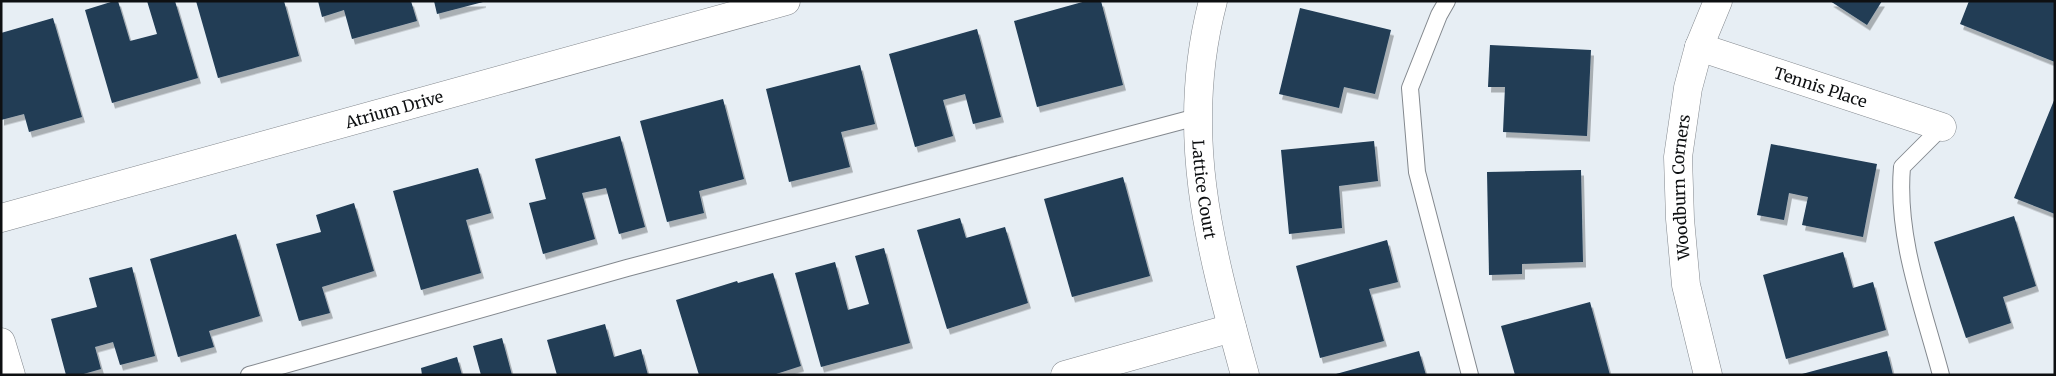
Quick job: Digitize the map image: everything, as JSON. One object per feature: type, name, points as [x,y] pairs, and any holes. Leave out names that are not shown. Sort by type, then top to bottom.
[{"type":"street","name":"Atrium Drive","points":[[1,218],[786,1]]},
{"type":"street","name":"Lattice Court","points":[[1213,1],[1207,24],[1200,70],[1197,117],[1200,174],[1208,227],[1245,375]]},
{"type":"street","name":"Woodburn Corners","points":[[1708,375],[1686,285],[1680,219],[1678,157],[1688,88],[1699,48],[1718,1]]},
{"type":"street","name":"Tennis Place","points":[[1699,48],[1942,128]]},
{"type":"street","points":[[1065,375],[1232,328]]},
{"type":"street","points":[[1,342],[11,375]]},
{"type":"lane","points":[[1447,1],[1439,15],[1410,88],[1417,172],[1470,375]]},
{"type":"lane","points":[[249,375],[636,266],[1197,117]]},
{"type":"lane","points":[[1941,375],[1905,240],[1900,193],[1902,167],[1942,128]]},
{"type":"building","points":[[118,1],[130,41],[157,34],[147,1],[175,1],[198,78],[112,103],[85,10]]},
{"type":"building","points":[[196,1],[284,1],[299,56],[218,78]]},
{"type":"building","points":[[318,1],[411,1],[417,21],[352,39],[344,10],[322,17]]},
{"type":"building","points":[[434,1],[483,1],[483,2],[437,14]]},
{"type":"building","points":[[1086,1],[1101,1],[1123,85],[1037,107],[1014,21]]},
{"type":"building","points":[[1830,1],[1882,1],[1867,25]]},
{"type":"building","points":[[1969,1],[2055,1],[2055,62],[1960,24]]},
{"type":"building","points":[[1300,8],[1391,30],[1375,94],[1344,87],[1339,108],[1279,94]]},
{"type":"building","points":[[53,18],[82,117],[29,132],[24,114],[1,120],[1,33]]},
{"type":"building","points":[[977,29],[1001,117],[973,124],[965,94],[943,100],[953,136],[915,147],[889,54]]},
{"type":"building","points":[[1490,45],[1591,50],[1587,136],[1503,132],[1505,87],[1488,87]]},
{"type":"building","points":[[860,65],[875,124],[841,132],[850,167],[789,182],[766,89]]},
{"type":"building","points":[[2055,98],[2055,214],[2014,198]]},
{"type":"building","points":[[723,99],[744,179],[699,191],[704,213],[667,222],[640,121]]},
{"type":"building","points":[[620,136],[645,227],[619,234],[606,188],[582,193],[595,239],[543,254],[529,203],[546,199],[535,159]]},
{"type":"building","points":[[1374,141],[1378,181],[1339,186],[1342,228],[1289,234],[1281,150]]},
{"type":"building","points":[[1771,144],[1877,164],[1863,237],[1802,225],[1808,197],[1789,193],[1784,220],[1757,215]]},
{"type":"building","points":[[478,168],[491,213],[466,220],[481,273],[421,290],[393,191]]},
{"type":"building","points":[[1581,170],[1583,262],[1522,264],[1522,274],[1489,275],[1487,172]]},
{"type":"building","points":[[1123,177],[1150,276],[1072,297],[1044,199]]},
{"type":"building","points":[[354,203],[374,271],[322,287],[330,313],[299,321],[276,244],[321,232],[316,215]]},
{"type":"building","points":[[2014,216],[2036,286],[2003,297],[2011,323],[1966,338],[1934,242]]},
{"type":"building","points":[[960,218],[966,238],[1005,227],[1028,303],[947,329],[917,230]]},
{"type":"building","points":[[236,234],[260,316],[209,331],[214,347],[178,357],[150,259]]},
{"type":"building","points":[[1387,240],[1398,282],[1369,289],[1384,341],[1320,358],[1296,266]]},
{"type":"building","points":[[884,248],[910,343],[821,367],[795,273],[835,262],[848,310],[869,304],[855,256]]},
{"type":"building","points":[[1843,252],[1853,288],[1873,282],[1886,330],[1786,359],[1763,275]]},
{"type":"building","points":[[132,267],[155,356],[120,365],[113,342],[95,347],[101,369],[80,375],[66,375],[51,319],[97,307],[89,278]]},
{"type":"building","points":[[773,273],[801,366],[773,375],[699,375],[676,300],[737,281],[738,283]]},
{"type":"building","points":[[1590,302],[1610,375],[1515,375],[1501,326]]},
{"type":"building","points":[[605,324],[614,357],[641,349],[648,375],[557,375],[547,340]]},
{"type":"building","points":[[502,338],[512,375],[481,375],[473,346]]},
{"type":"building","points":[[1419,351],[1426,375],[1336,374]]},
{"type":"building","points":[[1887,351],[1893,375],[1802,375],[1802,374]]},
{"type":"building","points":[[457,357],[462,375],[422,375],[421,368]]}]
